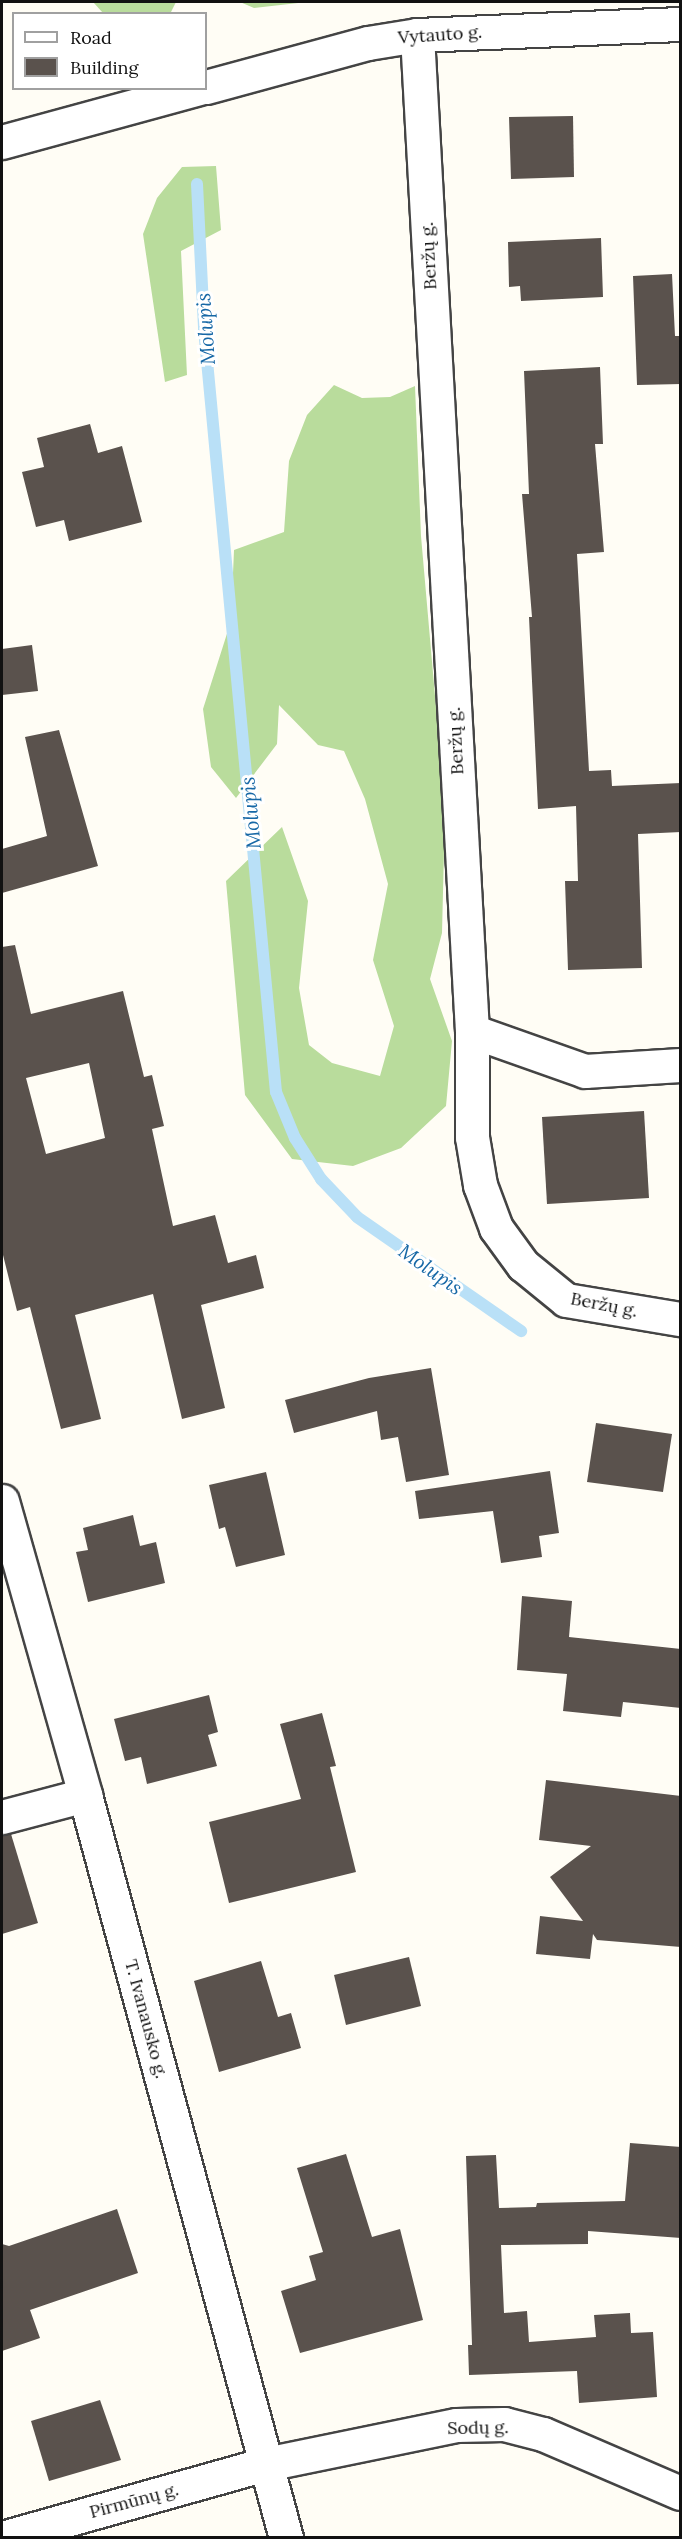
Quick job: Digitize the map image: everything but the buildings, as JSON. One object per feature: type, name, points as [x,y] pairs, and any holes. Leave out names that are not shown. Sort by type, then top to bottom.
[{"type":"street","name":"Vytauto g.","points":[[207,87],[368,43],[417,35],[681,24]]},
{"type":"street","name":"Beržų g.","points":[[417,35],[472,1031],[472,1137],[480,1185],[496,1228],[523,1265],[566,1300],[681,1319]]},
{"type":"street","points":[[2,142],[192,90]]},
{"type":"street","points":[[472,1031],[585,1071],[681,1065]]},
{"type":"street","name":"T. Ivanausko g.","points":[[2,1501],[85,1795],[286,2538]]},
{"type":"street","points":[[2,1817],[85,1795]]},
{"type":"street","name":"Sodų g.","points":[[266,2464],[456,2425],[504,2424],[543,2434],[681,2493]]},
{"type":"street","name":"Pirmūnų g.","points":[[2,2538],[266,2464]]},
{"type":"green space","points":[[93,2],[176,2],[171,12],[102,12]]},
{"type":"green space","points":[[240,2],[307,2],[254,8]]},
{"type":"green space","points":[[216,166],[221,230],[181,251],[187,375],[165,382],[143,234],[157,198],[182,167]]},
{"type":"green space","points":[[334,385],[362,398],[390,397],[415,386],[421,536],[445,810],[442,933],[430,979],[452,1041],[446,1106],[401,1148],[353,1166],[292,1159],[245,1095],[226,881],[282,827],[308,901],[299,988],[309,1045],[332,1063],[380,1076],[394,1026],[373,960],[388,884],[365,799],[344,751],[318,745],[279,705],[277,744],[236,798],[211,767],[203,709],[231,621],[234,550],[284,532],[289,461],[307,415]]},
{"type":"waterway","name":"Molupis","points":[[197,184],[204,329],[276,1092],[295,1138],[321,1179],[357,1217],[521,1331]]}]
